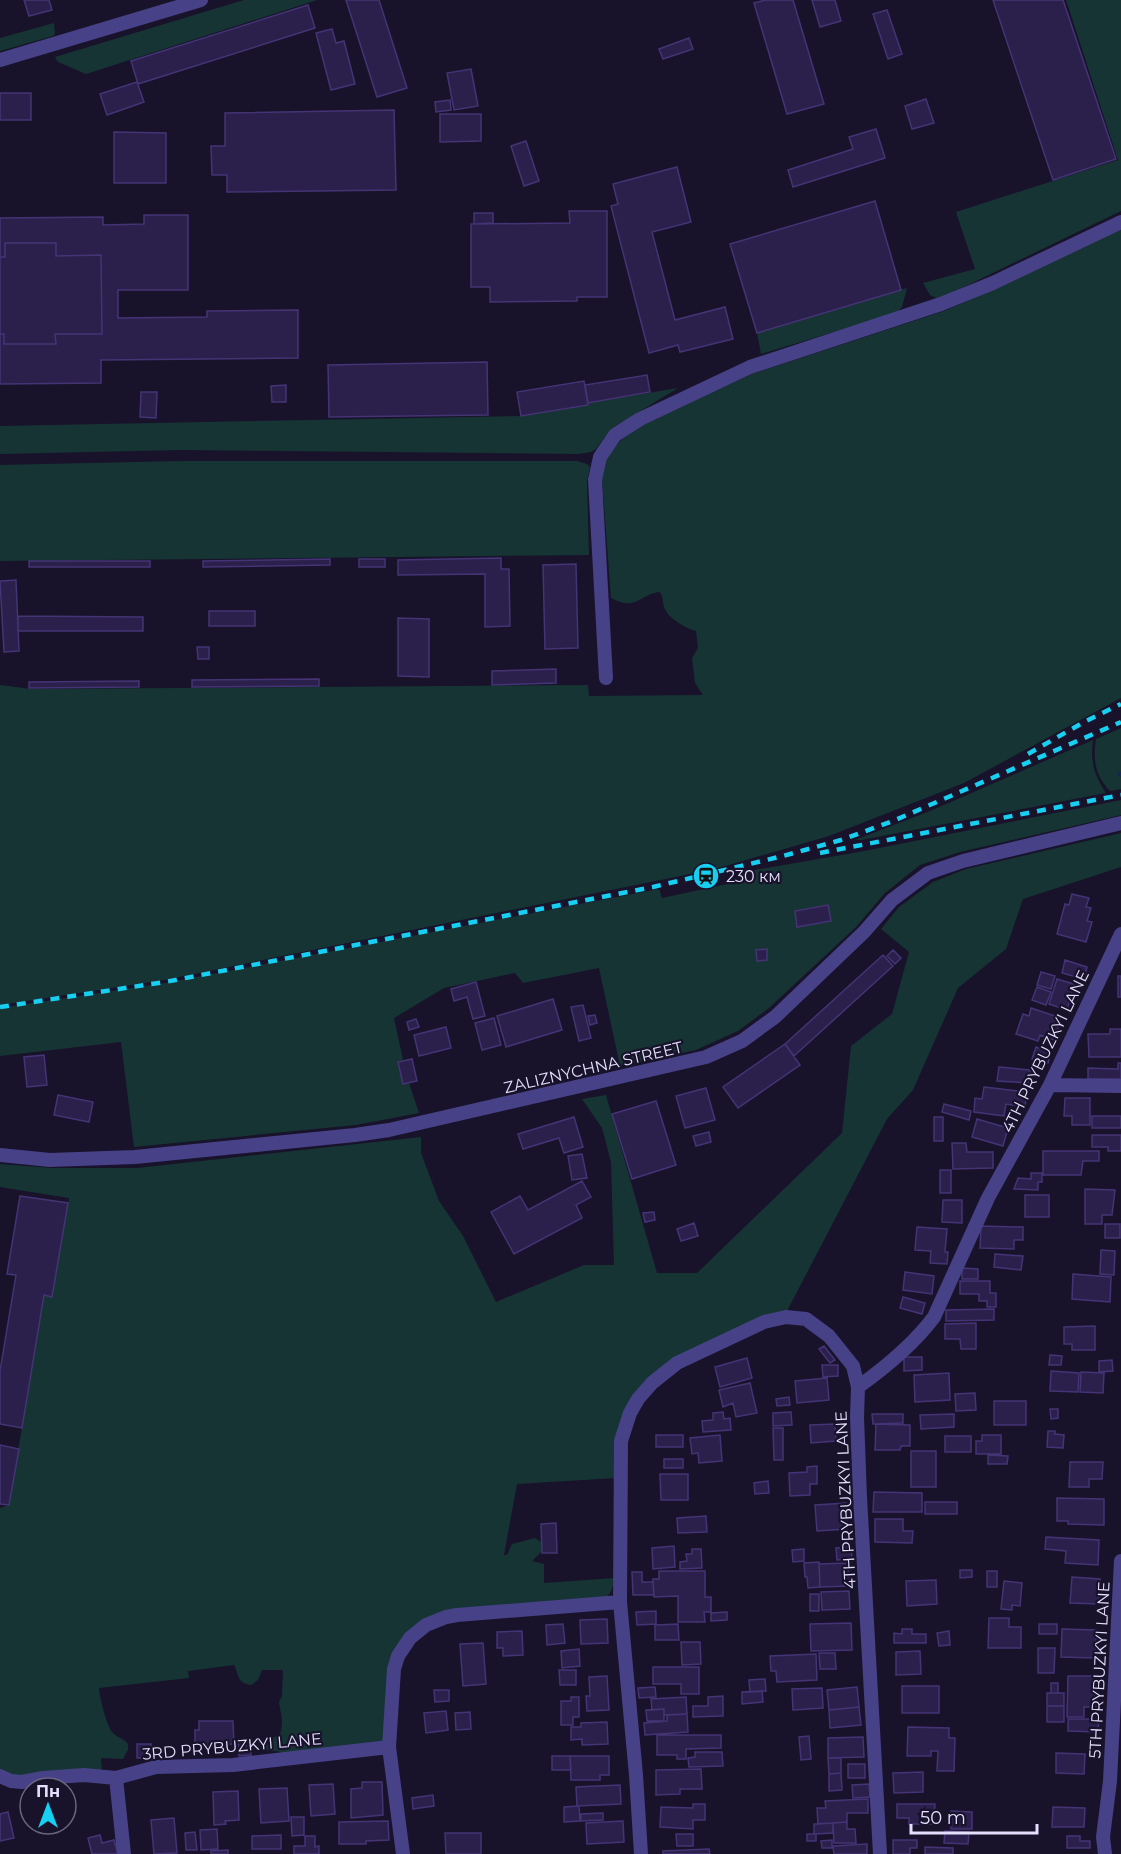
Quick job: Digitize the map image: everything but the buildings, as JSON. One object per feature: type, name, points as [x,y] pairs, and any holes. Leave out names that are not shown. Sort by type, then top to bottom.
[{"type":"street","points":[[0,60],[201,0]]},
{"type":"street","points":[[606,678],[595,480],[600,457],[615,435],[640,418],[750,367],[941,304],[993,283],[1121,222]]},
{"type":"street","name":"ZALIZNYCHNA STREET","points":[[0,1155],[50,1160],[135,1157],[355,1135],[388,1130],[706,1057],[742,1041],[776,1017],[864,932],[892,900],[928,873],[963,861],[1121,823]]},
{"type":"street","name":"4TH PRYBUZKYI LANE","points":[[880,1854],[860,1497],[858,1387],[891,1363],[924,1331],[934,1317],[988,1198],[1050,1084],[1121,934]]},
{"type":"street","points":[[1050,1084],[1121,1086]]},
{"type":"street","points":[[641,1854],[620,1602],[621,1442],[630,1413],[638,1399],[652,1383],[677,1363],[764,1322],[797,1317],[806,1319],[829,1336],[853,1366],[858,1387]]},
{"type":"street","name":"5TH PRYBUZKYI LANE","points":[[1105,1854],[1103,1837],[1116,1782],[1121,1561]]},
{"type":"street","points":[[403,1854],[388,1748],[392,1684],[396,1662],[410,1638],[426,1626],[457,1615],[620,1602]]},
{"type":"street","name":"3RD PRYBUZKYI LANE","points":[[0,1776],[11,1781],[22,1782],[84,1775],[116,1779],[156,1767],[242,1764],[388,1748]]},
{"type":"street","points":[[116,1779],[124,1854]]},
{"type":"green space","points":[[244,0],[317,0],[86,74],[58,62],[55,57]]},
{"type":"green space","points":[[1066,0],[1121,0],[1121,211],[939,299],[930,295],[923,283],[975,269],[956,212],[1118,160]]},
{"type":"green space","points":[[54,23],[55,34],[53,36],[0,51],[0,38]]},
{"type":"green space","points":[[1121,228],[1121,698],[964,783],[829,836],[715,869],[164,980],[0,1005],[0,685],[31,689],[588,685],[589,696],[703,695],[695,683],[692,658],[698,648],[696,631],[679,623],[668,614],[660,592],[632,603],[620,602],[611,598],[602,479],[607,456],[621,440],[642,424],[752,374],[944,311],[998,288]]},
{"type":"green space","points":[[907,288],[902,307],[896,313],[761,354],[757,333]]},
{"type":"green space","points":[[678,388],[611,429],[596,449],[578,454],[180,450],[0,454],[0,426],[521,416]]},
{"type":"green space","points":[[180,461],[577,461],[590,467],[587,482],[589,555],[0,561],[0,465]]},
{"type":"green space","points":[[1121,728],[1121,789],[1110,791],[1096,767],[1096,739]]},
{"type":"green space","points":[[1093,740],[1094,768],[1106,793],[855,840],[930,811]]},
{"type":"green space","points":[[1121,800],[1121,815],[960,852],[920,865],[885,893],[856,927],[769,1008],[738,1031],[696,1050],[620,1066],[599,968],[523,983],[515,973],[444,988],[394,1018],[403,1060],[398,1062],[403,1084],[409,1083],[419,1113],[356,1125],[134,1147],[121,1042],[0,1056],[0,1008],[165,983],[659,889],[662,898],[755,878],[754,870],[859,852]]},
{"type":"green space","points":[[1121,833],[1121,867],[1023,899],[1006,949],[958,988],[913,1090],[887,1119],[786,1313],[700,1347],[636,1397],[616,1478],[517,1484],[504,1555],[507,1555],[512,1544],[535,1538],[541,1542],[541,1552],[532,1561],[544,1564],[544,1583],[615,1578],[607,1597],[457,1612],[408,1637],[383,1742],[284,1754],[265,1749],[265,1742],[280,1734],[282,1718],[279,1702],[282,1696],[283,1670],[262,1670],[258,1680],[251,1685],[241,1680],[234,1665],[188,1671],[189,1678],[99,1688],[108,1725],[115,1735],[128,1744],[128,1750],[123,1759],[101,1758],[102,1773],[18,1777],[0,1773],[0,1508],[9,1505],[44,1295],[52,1296],[69,1198],[0,1187],[0,1164],[52,1168],[137,1168],[421,1137],[421,1153],[439,1201],[463,1236],[496,1302],[584,1265],[614,1265],[611,1162],[602,1128],[582,1099],[606,1095],[657,1273],[697,1273],[842,1133],[851,1046],[892,1014],[909,952],[881,929],[899,907],[933,882],[966,869]]},
{"type":"railway","points":[[1028,754],[1121,704]]},
{"type":"railway","points":[[0,1007],[165,982],[653,887],[783,856],[841,840],[893,821],[1121,722]]},
{"type":"railway","points":[[820,853],[1121,795]]},
{"type":"place","name":"230 км","points":[[706,876]]}]
